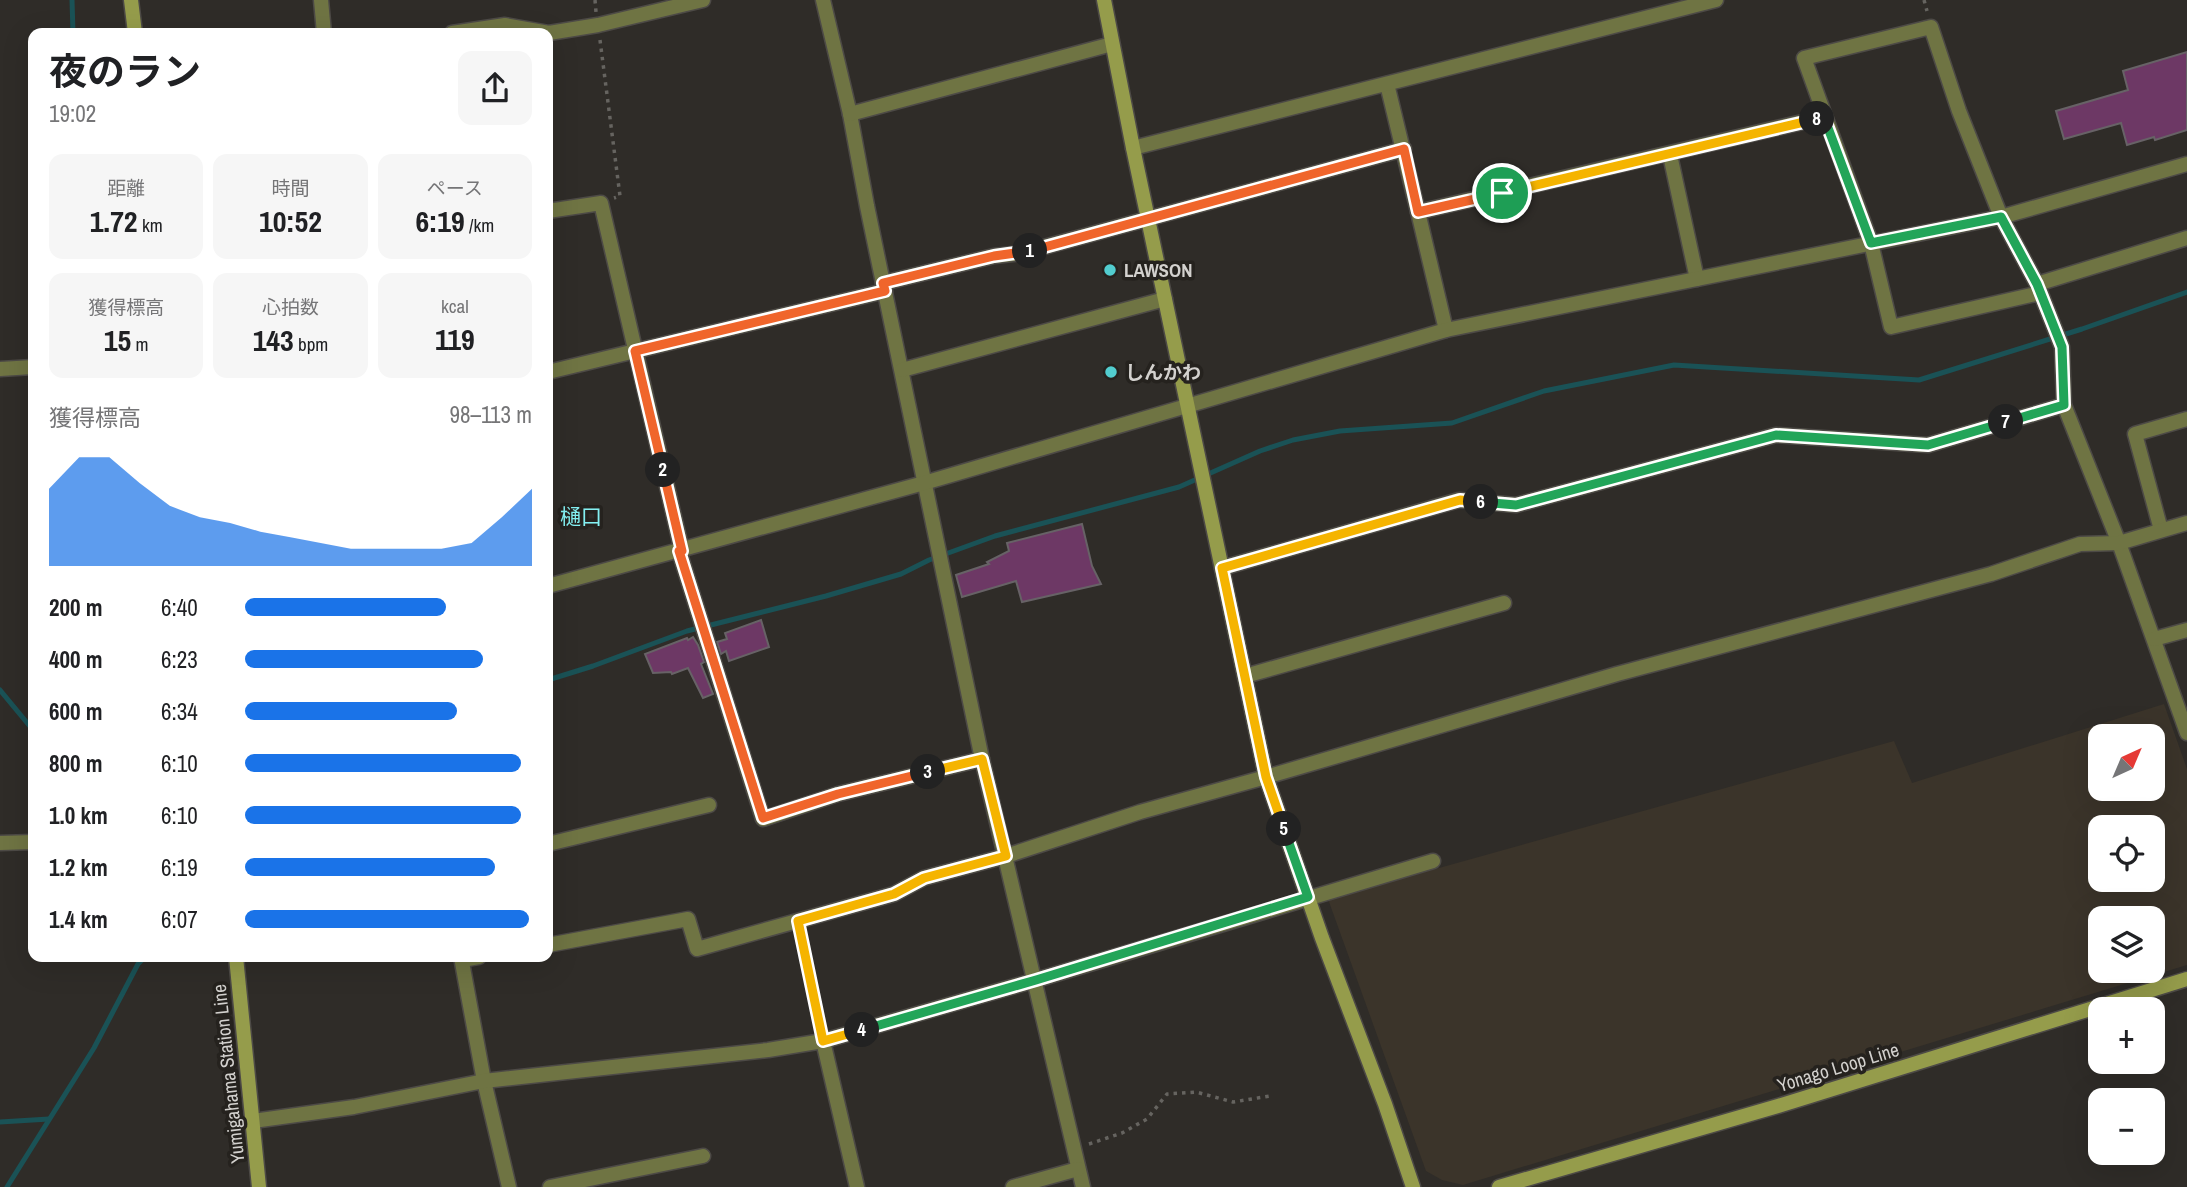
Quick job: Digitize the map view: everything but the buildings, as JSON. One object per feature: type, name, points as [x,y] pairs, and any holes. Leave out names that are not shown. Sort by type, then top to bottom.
[{"type":"street","points":[[131,0],[134,28]]},
{"type":"street","points":[[321,0],[324,28]]},
{"type":"street","points":[[553,32],[598,25],[703,0]]},
{"type":"street","points":[[823,0],[850,114],[982,759],[1083,1187]]},
{"type":"street","points":[[1104,0],[1266,777],[1413,1187]]},
{"type":"street","points":[[1133,148],[1716,0]]},
{"type":"street","points":[[485,28],[505,25],[522,28]]},
{"type":"street","points":[[2187,238],[2038,289],[1891,327],[1871,243],[1804,58],[1931,27],[1959,111],[2001,217],[2038,289],[2062,347],[2064,405],[2119,543],[2187,733]]},
{"type":"street","points":[[850,114],[1112,44]]},
{"type":"street","points":[[1387,84],[1446,330]]},
{"type":"street","points":[[1418,212],[1824,117]]},
{"type":"street","points":[[553,371],[884,287],[994,256],[1022,253],[1404,149]]},
{"type":"street","points":[[1670,155],[1697,279]]},
{"type":"street","points":[[553,585],[924,483],[1446,330],[2001,217],[2187,164]]},
{"type":"street","points":[[553,210],[601,203],[680,551],[763,818],[838,794],[982,759]]},
{"type":"street","points":[[902,370],[1165,299]]},
{"type":"street","points":[[0,369],[28,367]]},
{"type":"street","points":[[1222,568],[1460,500],[1516,505],[1776,435],[1928,445],[2064,405]]},
{"type":"street","points":[[2161,530],[2135,434],[2187,419]]},
{"type":"street","points":[[553,944],[688,919],[697,949],[894,894],[924,878],[1006,856],[1140,812],[1617,674],[1991,574],[2080,544],[2119,543],[2187,523]]},
{"type":"street","points":[[1245,676],[1504,603]]},
{"type":"street","points":[[2154,639],[2187,629]]},
{"type":"street","points":[[553,843],[709,805]]},
{"type":"street","points":[[0,843],[28,842]]},
{"type":"street","points":[[253,1121],[354,1107],[484,1081],[742,1053],[823,1041],[1433,861]]},
{"type":"street","name":"Yumigahama Station Line","points":[[237,962],[259,1187]]},
{"type":"street","points":[[462,962],[484,1081],[509,1187]]},
{"type":"street","name":"Yonago Loop Line","points":[[1499,1187],[1778,1106],[2187,979]]},
{"type":"street","points":[[823,1041],[857,1187]]},
{"type":"street","points":[[550,1187],[703,1156]]},
{"type":"street","points":[[1013,1187],[1078,1169]]},
{"type":"path","points":[[594,0],[620,196],[601,203]]},
{"type":"path","points":[[798,921],[823,1041]]},
{"type":"path","points":[[1074,1148],[1122,1133],[1147,1119],[1167,1094],[1196,1092],[1233,1102],[1270,1096]]},
{"type":"shaded area","points":[[2164,704],[2187,769],[2187,965],[2165,972],[2165,906],[2088,906],[2088,983],[2128,983],[1463,1185],[1442,1180],[1426,1171],[1328,899],[1894,741],[1912,783],[2088,728],[2088,802],[2165,802],[2165,724],[2100,724]]},
{"type":"waterway","points":[[72,0],[73,28]]},
{"type":"waterway","points":[[553,678],[687,631],[901,574],[929,560],[995,536],[1179,487],[1260,451],[1293,440],[1340,431],[1452,423],[1544,391],[1674,365],[1919,380],[2082,329],[2187,292]]},
{"type":"waterway","points":[[0,690],[28,724]]},
{"type":"waterway","points":[[7,1187],[94,1048],[140,962]]},
{"type":"waterway","points":[[0,1122],[49,1119]]},
{"type":"place","name":"LAWSON","points":[[1110,270]]},
{"type":"place","name":"しんかわ","points":[[1111,372]]},
{"type":"district","name":"樋口","points":[[581,516]]},
{"type":"route","points":[[1824,117],[1871,243],[2001,217],[2037,284],[2062,347],[2064,405],[1928,445],[1776,435],[1516,505],[1460,500],[1222,568],[1266,777],[1308,897],[1036,980],[823,1041],[798,921],[894,894],[924,878],[1006,856],[982,759],[838,794],[763,818],[679,551],[682,551],[635,351],[885,291],[883,283],[994,256],[1022,253],[1404,149],[1418,212],[1502,193],[1824,117]]}]
